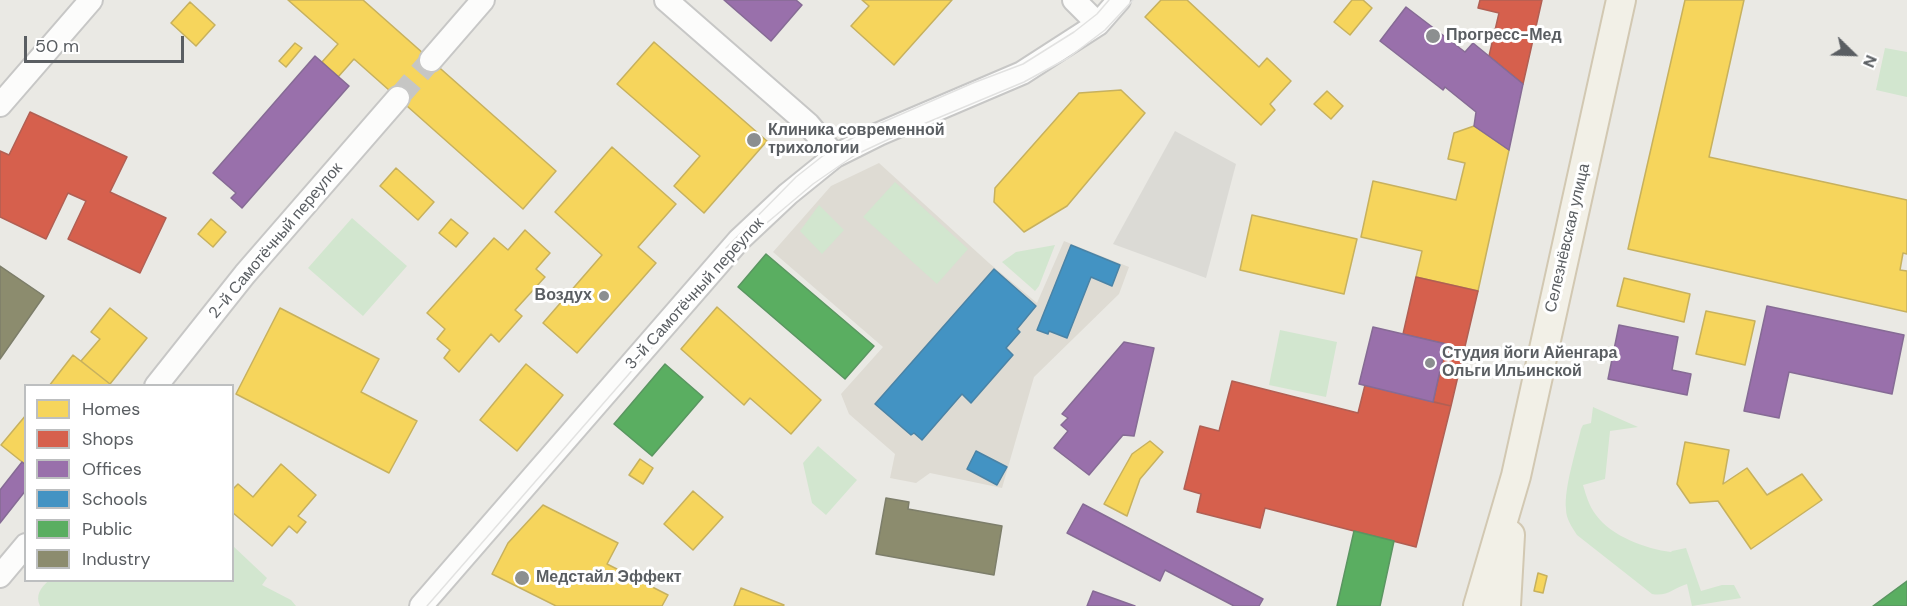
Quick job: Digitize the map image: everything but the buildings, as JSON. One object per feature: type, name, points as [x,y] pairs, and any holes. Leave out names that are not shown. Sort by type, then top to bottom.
[{"type":"main road","name":"Селезнёвская улица","points":[[1478,606],[1516,476],[1622,0]]},
{"type":"main road","name":"Селезнёвская улица","points":[[1506,606],[1516,476]]},
{"type":"street","points":[[0,105],[92,0]]},
{"type":"street","points":[[431,60],[483,0]]},
{"type":"street","points":[[666,0],[808,124],[835,156]]},
{"type":"street","points":[[1074,0],[1098,24]]},
{"type":"street","name":"3-й Самотёчный переулок","points":[[421,606],[739,240],[788,195],[835,156],[879,134],[1022,73],[1098,24],[1119,0]]},
{"type":"street","name":"2-й Самотёчный переулок","points":[[158,384],[245,274],[398,98]]},
{"type":"street","points":[[0,576],[24,546]]},
{"type":"shaded area","points":[[1175,131],[1236,164],[1206,278],[1113,244]]},
{"type":"shaded area","points":[[879,163],[989,263],[1037,303],[1064,241],[1129,267],[1119,294],[1034,377],[1002,488],[930,473],[916,483],[890,478],[895,454],[849,414],[841,394],[883,347],[773,252],[831,186]]},
{"type":"green space","points":[[1885,48],[1907,52],[1907,97],[1876,90]]},
{"type":"green space","points":[[895,182],[968,249],[937,284],[863,217]]},
{"type":"green space","points":[[819,205],[844,230],[822,254],[800,231]]},
{"type":"green space","points":[[352,218],[407,266],[363,316],[308,268]]},
{"type":"green space","points":[[1055,245],[1035,291],[1002,262],[1016,252]]},
{"type":"green space","points":[[1280,330],[1337,342],[1326,397],[1269,385]]},
{"type":"green space","points":[[1593,407],[1638,427],[1610,431],[1605,479],[1583,485],[1596,515],[1611,529],[1640,545],[1671,552],[1686,548],[1701,591],[1722,585],[1734,585],[1741,598],[1692,606],[1687,584],[1666,593],[1652,594],[1577,535],[1566,513],[1567,491],[1581,429],[1583,425],[1591,423]]},
{"type":"green space","points":[[818,446],[857,480],[826,515],[812,503],[803,463]]},
{"type":"green space","points":[[234,547],[267,578],[262,585],[291,600],[296,606],[40,606],[38,598],[47,582],[234,582]]},
{"type":"tunnel","points":[[398,98],[431,60]]},
{"type":"tram line","points":[[726,248],[796,177],[829,151],[874,126],[1023,64],[1074,32],[1097,14],[1109,0]]},
{"type":"tram line","points":[[427,606],[743,243],[813,184],[855,155],[1024,82],[1068,58],[1105,30],[1133,0]]},
{"type":"place","name":"Прогресс-Мед","points":[[1433,36]]},
{"type":"place","name":"Клиника современной трихологии","points":[[754,140]]},
{"type":"place","name":"Воздух","points":[[604,296]]},
{"type":"place","name":"Студия йоги Айенгара Ольги Ильинской","points":[[1430,363]]},
{"type":"place","name":"Медстайл Эффект","points":[[522,578]]}]
